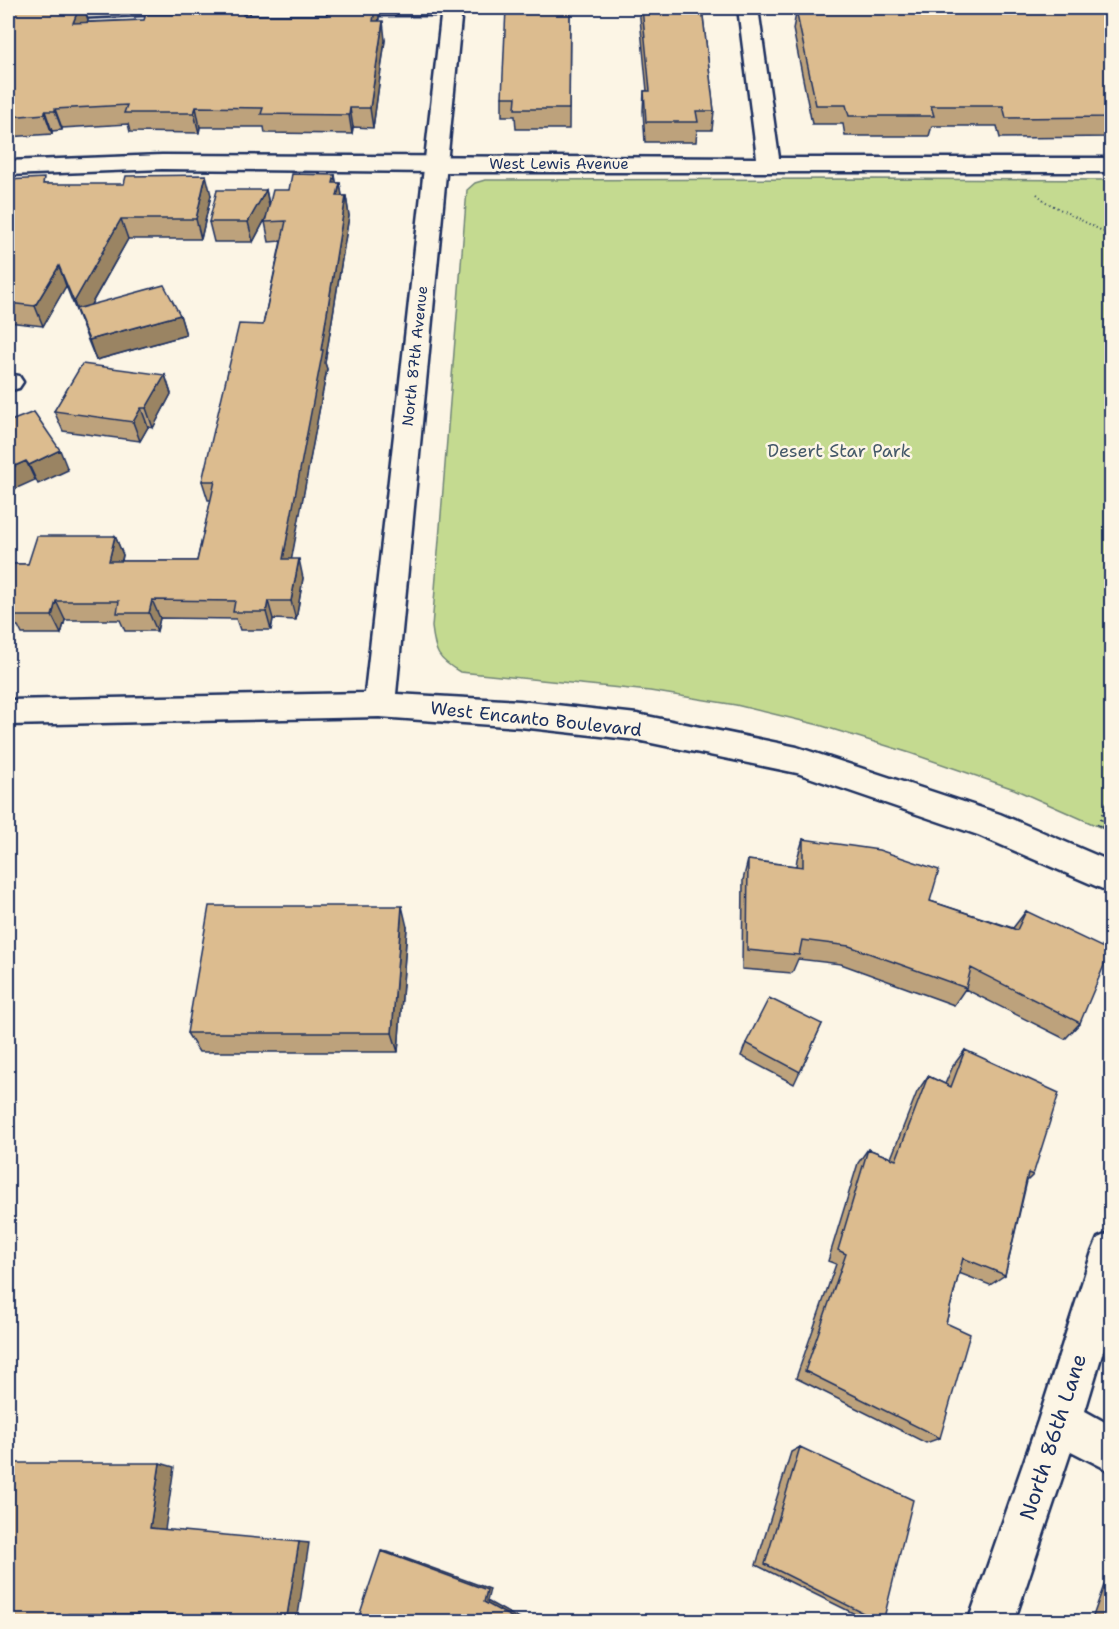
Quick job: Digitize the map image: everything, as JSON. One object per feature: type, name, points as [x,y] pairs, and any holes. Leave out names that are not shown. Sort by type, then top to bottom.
[{"type":"street","points":[[8,15],[142,8],[452,8]]},
{"type":"street","name":"North 87th Avenue","points":[[379,705],[452,8]]},
{"type":"street","points":[[748,8],[769,163]]},
{"type":"street","name":"West Lewis Avenue","points":[[8,168],[162,162],[435,165],[769,163],[1112,165]]},
{"type":"street","name":"West Encanto Boulevard","points":[[8,713],[379,705],[520,714],[637,728],[797,760],[988,824],[1112,878]]},
{"type":"street","name":"North 86th Lane","points":[[991,1622],[1060,1421],[1112,1252]]},
{"type":"street","points":[[1060,1421],[1112,1450]]},
{"type":"path","points":[[1035,190],[1046,202],[1112,236]]},
{"type":"path","points":[[1112,791],[1098,827],[1112,826]]},
{"type":"green space","name":"Desert Star Park","points":[[485,180],[1111,180],[1111,832],[1014,789],[819,725],[736,705],[650,691],[460,672],[446,663],[436,649],[432,627],[467,190],[475,183]]},
{"type":"building","points":[[8,8],[79,8],[73,23],[144,20],[146,14],[178,14],[180,8],[245,8],[243,15],[327,15],[329,8],[375,8],[373,21],[383,21],[370,108],[350,108],[349,115],[261,114],[263,108],[196,107],[194,113],[124,113],[127,105],[55,109],[55,111],[45,111],[45,114],[8,117]]},
{"type":"building","points":[[506,8],[570,8],[569,109],[515,109],[516,97],[502,97]]},
{"type":"building","points":[[642,8],[702,8],[714,111],[696,111],[698,122],[646,122],[644,91],[650,91]]},
{"type":"building","points":[[801,8],[1112,8],[1112,117],[1006,118],[1003,106],[931,106],[934,116],[849,116],[846,105],[816,105],[796,10],[802,10]]},
{"type":"building","points":[[292,174],[335,175],[333,183],[340,183],[337,196],[346,196],[321,350],[323,350],[283,559],[299,559],[291,601],[268,601],[266,612],[233,612],[235,601],[152,600],[149,613],[117,613],[119,601],[56,601],[52,616],[12,616],[14,607],[8,607],[8,564],[28,564],[37,536],[115,536],[109,561],[197,561],[215,481],[202,481],[239,324],[263,325],[286,221],[265,222],[273,190],[289,190]]},
{"type":"building","points":[[206,175],[196,219],[121,219],[74,302],[59,266],[35,306],[8,303],[8,180],[44,178],[43,184],[124,184],[126,176]]},
{"type":"building","points":[[217,190],[266,190],[248,222],[209,222]]},
{"type":"building","points":[[164,285],[180,315],[89,340],[76,309]]},
{"type":"building","points":[[82,364],[165,375],[146,408],[141,408],[133,422],[54,411]]},
{"type":"building","points":[[34,412],[60,450],[29,465],[26,461],[8,469],[8,422]]},
{"type":"building","points":[[803,839],[879,850],[939,870],[930,901],[1017,930],[1026,911],[1110,951],[1080,1023],[971,968],[966,988],[849,946],[802,940],[799,955],[747,950],[748,860],[803,867]]},
{"type":"building","points":[[209,906],[402,906],[392,1033],[187,1033]]},
{"type":"building","points":[[769,998],[822,1024],[800,1072],[746,1043]]},
{"type":"building","points":[[965,1050],[1059,1093],[1033,1175],[1028,1173],[1005,1275],[963,1258],[946,1323],[970,1334],[940,1438],[805,1371],[846,1254],[838,1250],[868,1149],[896,1160],[928,1076],[951,1087]]},
{"type":"building","points":[[800,1447],[913,1500],[883,1622],[765,1564]]},
{"type":"building","points":[[8,1463],[160,1463],[150,1528],[299,1542],[286,1622],[172,1622],[173,1614],[68,1614],[67,1622],[8,1622]]},
{"type":"building","points":[[381,1551],[487,1590],[484,1602],[520,1622],[357,1622]]}]
